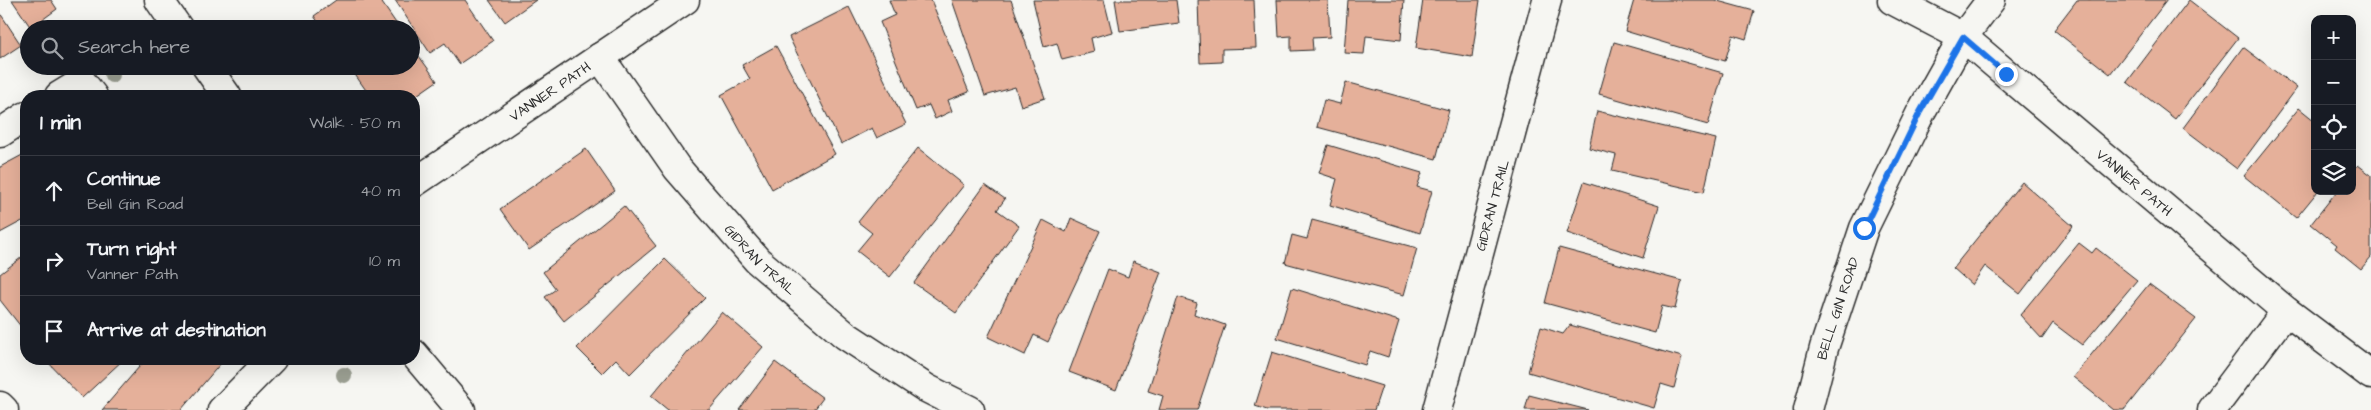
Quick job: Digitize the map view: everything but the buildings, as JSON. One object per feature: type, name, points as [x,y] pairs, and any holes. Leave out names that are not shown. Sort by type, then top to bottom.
[{"type":"street","points":[[159,0],[173,20]]},
{"type":"street","name":"VANNER PATH","points":[[420,179],[685,0]]},
{"type":"street","name":"GIDRAN TRAIL","points":[[1437,410],[1548,0]]},
{"type":"street","name":"VANNER PATH","points":[[1892,0],[1963,37],[2286,311],[2371,375]]},
{"type":"street","name":"BELL GIN ROAD","points":[[1808,410],[1824,348],[1864,228],[1920,112],[1963,37],[1992,0]]},
{"type":"street","name":"GIDRAN TRAIL","points":[[600,56],[677,168],[757,260],[845,335],[926,388],[970,410]]},
{"type":"street","points":[[212,75],[223,90]]},
{"type":"street","points":[[69,90],[82,82],[88,90]]},
{"type":"street","points":[[0,133],[20,120]]},
{"type":"street","points":[[2212,410],[2286,311]]},
{"type":"street","points":[[420,361],[460,410]]},
{"type":"street","points":[[222,410],[266,365]]},
{"type":"street","points":[[0,406],[4,410]]},
{"type":"route","points":[[1864,228],[1920,112],[1963,37],[2006,74]]}]
